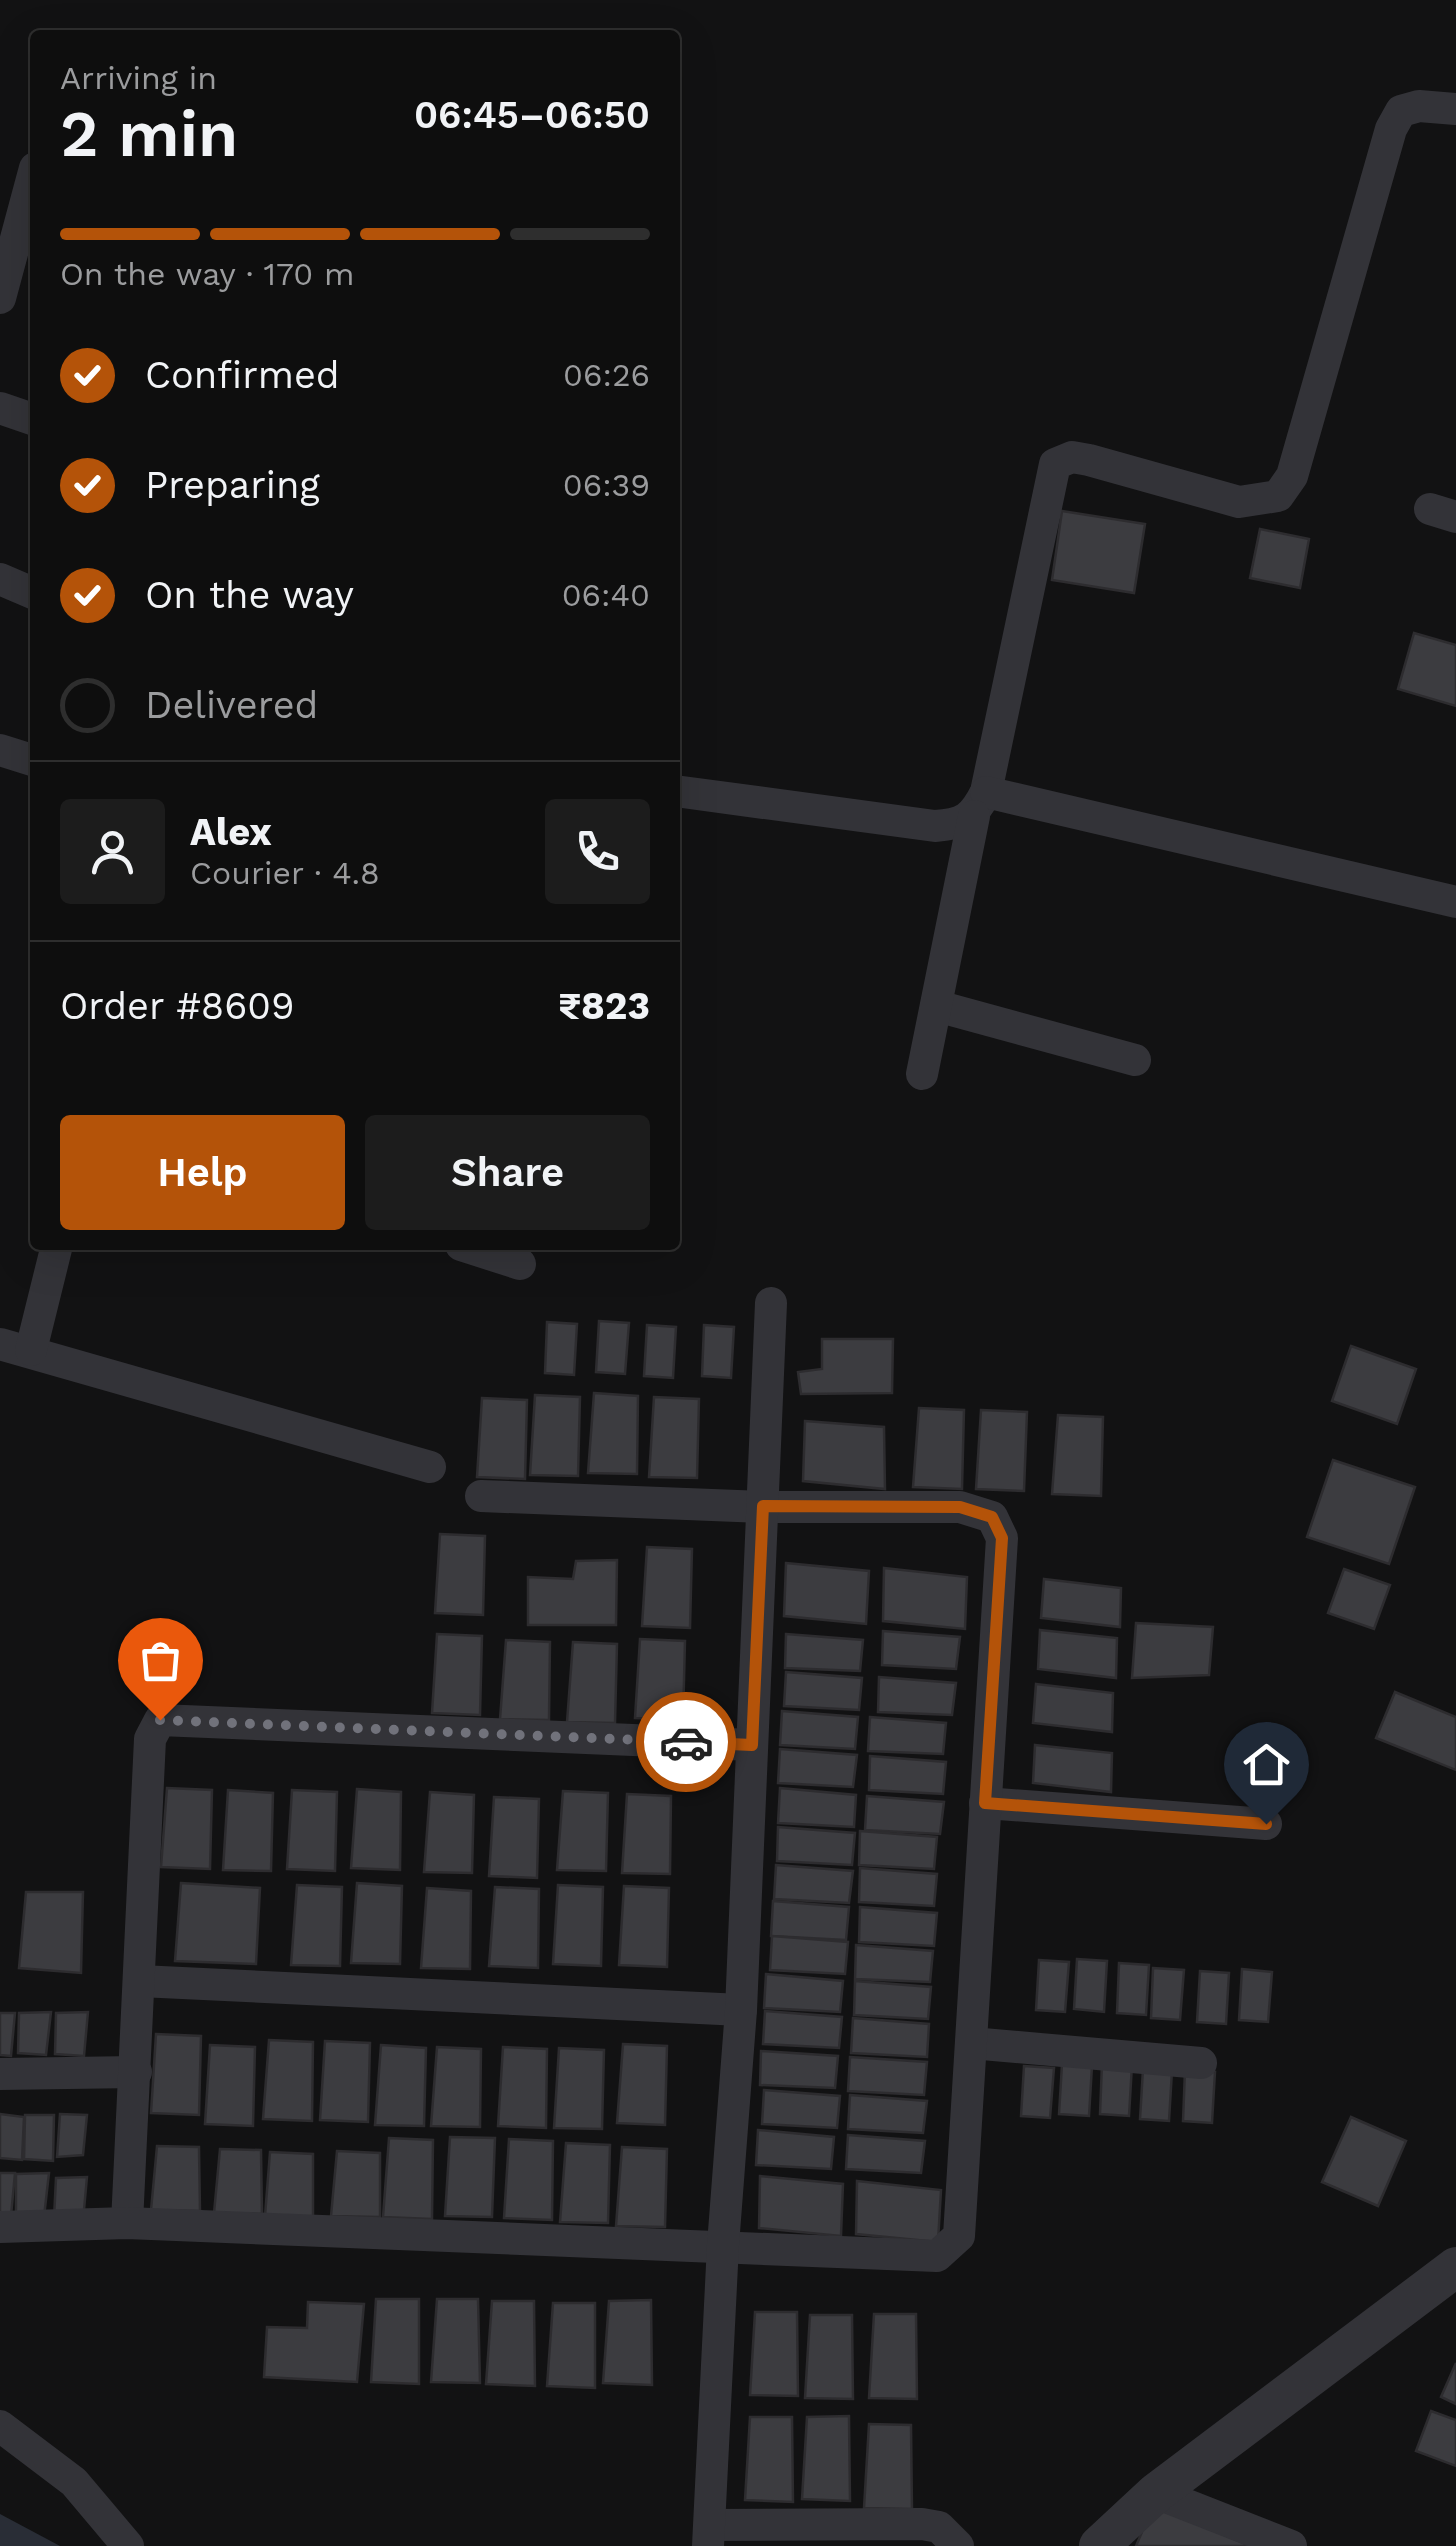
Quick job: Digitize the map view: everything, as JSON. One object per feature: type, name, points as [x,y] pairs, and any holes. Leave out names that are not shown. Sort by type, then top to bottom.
[{"type":"street","points":[[922,1074],[1055,464],[1072,457],[1089,460],[1239,502],[1261,502],[1278,496],[1292,476],[1391,129],[1401,111],[1419,106],[1456,109]]},
{"type":"street","points":[[0,298],[30,187]]},
{"type":"street","points":[[0,408],[30,418]]},
{"type":"street","points":[[0,580],[30,592]]},
{"type":"street","points":[[0,750],[30,759]]},
{"type":"street","points":[[680,791],[935,826],[958,824],[980,804]]},
{"type":"street","points":[[980,804],[1456,902]]},
{"type":"street","points":[[938,1006],[1135,1060]]},
{"type":"street","points":[[55,1250],[16,1347],[430,1467]]},
{"type":"street","points":[[477,1250],[520,1264]]},
{"type":"street","points":[[770,1303],[741,2010],[723,2245],[709,2535],[922,2524],[939,2527],[958,2546]]},
{"type":"street","points":[[0,2226],[127,2223],[937,2256],[959,2236],[1002,1538],[992,1517],[960,1507],[763,1506],[481,1496]]},
{"type":"street","points":[[127,2223],[150,1739],[160,1720],[752,1745]]},
{"type":"street","points":[[985,1803],[1266,1824]]},
{"type":"street","points":[[140,1981],[741,2010]]},
{"type":"street","points":[[970,2042],[1202,2063]]},
{"type":"street","points":[[0,2074],[136,2072]]},
{"type":"street","points":[[1099,2546],[1156,2493],[1456,2267]]},
{"type":"street","points":[[0,2426],[74,2482],[128,2546]]},
{"type":"street","points":[[1156,2493],[1291,2546]]},
{"type":"shaded area","points":[[0,2514],[60,2546],[0,2546]]},
{"type":"building","points":[[1062,511],[1145,524],[1134,593],[1052,580]]},
{"type":"building","points":[[1260,529],[1309,539],[1300,588],[1250,578]]},
{"type":"building","points":[[1414,633],[1456,645],[1456,706],[1398,689]]},
{"type":"building","points":[[599,1321],[629,1323],[625,1374],[596,1372]]},
{"type":"building","points":[[547,1322],[577,1324],[574,1375],[545,1373]]},
{"type":"building","points":[[647,1325],[676,1327],[673,1378],[644,1376]]},
{"type":"building","points":[[704,1325],[734,1327],[731,1378],[702,1376]]},
{"type":"building","points":[[822,1339],[893,1339],[892,1393],[801,1394],[798,1372],[822,1369]]},
{"type":"building","points":[[1351,1346],[1416,1369],[1397,1424],[1332,1401]]},
{"type":"building","points":[[594,1393],[638,1396],[637,1474],[588,1473]]},
{"type":"building","points":[[535,1395],[580,1397],[578,1476],[530,1475]]},
{"type":"building","points":[[654,1397],[699,1399],[697,1478],[649,1477]]},
{"type":"building","points":[[482,1398],[527,1400],[525,1479],[477,1477]]},
{"type":"building","points":[[919,1408],[964,1410],[962,1489],[913,1487]]},
{"type":"building","points":[[981,1410],[1027,1412],[1024,1491],[976,1489]]},
{"type":"building","points":[[1058,1415],[1103,1417],[1101,1496],[1052,1494]]},
{"type":"building","points":[[805,1421],[884,1427],[885,1489],[803,1481]]},
{"type":"building","points":[[1333,1460],[1415,1487],[1389,1564],[1307,1537]]},
{"type":"building","points":[[440,1534],[485,1536],[483,1615],[435,1613]]},
{"type":"building","points":[[647,1547],[692,1549],[690,1628],[642,1626]]},
{"type":"building","points":[[617,1560],[616,1625],[528,1625],[528,1577],[573,1579],[576,1561]]},
{"type":"building","points":[[786,1563],[869,1571],[866,1624],[784,1616]]},
{"type":"building","points":[[884,1568],[967,1577],[965,1629],[883,1621]]},
{"type":"building","points":[[1344,1569],[1390,1585],[1374,1629],[1328,1613]]},
{"type":"building","points":[[1044,1579],[1121,1588],[1120,1627],[1041,1618]]},
{"type":"building","points":[[1136,1623],[1213,1627],[1209,1675],[1132,1678]]},
{"type":"building","points":[[1040,1630],[1117,1638],[1116,1678],[1038,1669]]},
{"type":"building","points":[[883,1631],[960,1637],[956,1669],[882,1665]]},
{"type":"building","points":[[437,1634],[482,1636],[480,1715],[432,1713]]},
{"type":"building","points":[[786,1634],[863,1640],[860,1671],[785,1668]]},
{"type":"building","points":[[640,1639],[685,1641],[683,1720],[635,1718]]},
{"type":"building","points":[[506,1640],[550,1642],[549,1720],[500,1719]]},
{"type":"building","points":[[573,1642],[617,1644],[615,1723],[567,1722]]},
{"type":"building","points":[[786,1672],[862,1678],[859,1710],[784,1706]]},
{"type":"building","points":[[879,1677],[956,1683],[952,1715],[878,1712]]},
{"type":"building","points":[[1036,1684],[1113,1693],[1112,1732],[1033,1723]]},
{"type":"building","points":[[1395,1692],[1456,1717],[1456,1770],[1376,1738]]},
{"type":"building","points":[[782,1711],[858,1717],[855,1749],[780,1745]]},
{"type":"building","points":[[870,1717],[946,1723],[943,1754],[868,1751]]},
{"type":"building","points":[[1035,1745],[1112,1753],[1111,1792],[1033,1783]]},
{"type":"building","points":[[780,1749],[857,1755],[853,1787],[778,1783]]},
{"type":"building","points":[[870,1756],[946,1762],[943,1794],[869,1790]]},
{"type":"building","points":[[167,1788],[212,1790],[210,1869],[161,1867]]},
{"type":"building","points":[[780,1788],[856,1795],[854,1827],[778,1823]]},
{"type":"building","points":[[357,1789],[401,1792],[400,1870],[351,1868]]},
{"type":"building","points":[[228,1790],[273,1793],[271,1871],[223,1870]]},
{"type":"building","points":[[292,1790],[337,1792],[335,1871],[287,1869]]},
{"type":"building","points":[[563,1791],[608,1793],[606,1871],[557,1870]]},
{"type":"building","points":[[430,1792],[474,1795],[472,1873],[424,1872]]},
{"type":"building","points":[[627,1794],[671,1796],[670,1874],[622,1873]]},
{"type":"building","points":[[867,1796],[944,1802],[940,1834],[865,1830]]},
{"type":"building","points":[[494,1797],[539,1799],[537,1878],[489,1876]]},
{"type":"building","points":[[778,1827],[855,1833],[852,1865],[777,1861]]},
{"type":"building","points":[[860,1831],[937,1837],[934,1869],[859,1865]]},
{"type":"building","points":[[776,1865],[853,1871],[849,1903],[774,1899]]},
{"type":"building","points":[[860,1868],[937,1874],[934,1906],[859,1902]]},
{"type":"building","points":[[181,1883],[260,1888],[256,1964],[175,1961]]},
{"type":"building","points":[[357,1883],[402,1886],[400,1964],[351,1963]]},
{"type":"building","points":[[297,1885],[342,1887],[340,1966],[291,1965]]},
{"type":"building","points":[[558,1885],[603,1887],[601,1966],[553,1964]]},
{"type":"building","points":[[624,1886],[669,1888],[667,1967],[619,1965]]},
{"type":"building","points":[[495,1887],[539,1889],[538,1968],[489,1966]]},
{"type":"building","points":[[427,1888],[471,1891],[470,1969],[421,1968]]},
{"type":"building","points":[[26,1892],[83,1892],[81,1973],[19,1968]]},
{"type":"building","points":[[773,1901],[849,1907],[846,1940],[771,1936]]},
{"type":"building","points":[[860,1907],[937,1913],[934,1946],[859,1942]]},
{"type":"building","points":[[772,1936],[848,1942],[845,1974],[770,1970]]},
{"type":"building","points":[[856,1945],[933,1951],[930,1982],[855,1979]]},
{"type":"building","points":[[1077,1959],[1107,1961],[1104,2012],[1074,2009]]},
{"type":"building","points":[[1039,1960],[1069,1962],[1065,2012],[1036,2010]]},
{"type":"building","points":[[1119,1963],[1149,1965],[1146,2015],[1117,2013]]},
{"type":"building","points":[[1153,1968],[1184,1970],[1180,2020],[1151,2018]]},
{"type":"building","points":[[1242,1969],[1272,1972],[1268,2022],[1239,2020]]},
{"type":"building","points":[[1200,1971],[1229,1973],[1226,2024],[1197,2022]]},
{"type":"building","points":[[766,1974],[843,1981],[840,2012],[764,2008]]},
{"type":"building","points":[[855,1981],[931,1987],[928,2019],[854,2015]]},
{"type":"building","points":[[765,2011],[842,2017],[839,2048],[763,2044]]},
{"type":"building","points":[[51,2012],[46,2055],[18,2053],[19,2013]]},
{"type":"building","points":[[88,2012],[84,2056],[55,2054],[56,2013]]},
{"type":"building","points":[[0,2013],[15,2013],[11,2056],[0,2055]]},
{"type":"building","points":[[853,2018],[929,2024],[927,2057],[851,2053]]},
{"type":"building","points":[[156,2034],[201,2036],[199,2115],[151,2113]]},
{"type":"building","points":[[269,2040],[313,2042],[312,2121],[263,2119]]},
{"type":"building","points":[[325,2041],[370,2043],[368,2122],[320,2120]]},
{"type":"building","points":[[623,2044],[667,2046],[665,2125],[617,2123]]},
{"type":"building","points":[[210,2045],[255,2047],[253,2126],[205,2124]]},
{"type":"building","points":[[381,2045],[426,2048],[424,2126],[375,2125]]},
{"type":"building","points":[[437,2047],[481,2049],[480,2127],[431,2126]]},
{"type":"building","points":[[503,2047],[547,2049],[546,2128],[498,2126]]},
{"type":"building","points":[[559,2048],[604,2050],[602,2129],[554,2128]]},
{"type":"building","points":[[761,2051],[838,2056],[835,2088],[760,2085]]},
{"type":"building","points":[[850,2057],[927,2062],[924,2095],[848,2091]]},
{"type":"building","points":[[1102,2063],[1132,2065],[1129,2116],[1100,2114]]},
{"type":"building","points":[[1062,2064],[1092,2066],[1089,2116],[1059,2114]]},
{"type":"building","points":[[1024,2066],[1054,2068],[1050,2118],[1021,2116]]},
{"type":"building","points":[[1143,2069],[1172,2071],[1169,2121],[1140,2119]]},
{"type":"building","points":[[1185,2070],[1215,2072],[1212,2123],[1183,2121]]},
{"type":"building","points":[[764,2090],[840,2096],[837,2128],[762,2124]]},
{"type":"building","points":[[850,2095],[927,2101],[923,2133],[848,2129]]},
{"type":"building","points":[[0,2114],[24,2117],[22,2160],[0,2158]]},
{"type":"building","points":[[60,2114],[87,2115],[83,2155],[57,2157]]},
{"type":"building","points":[[25,2115],[54,2115],[53,2161],[24,2159]]},
{"type":"building","points":[[1351,2117],[1406,2141],[1378,2206],[1322,2182]]},
{"type":"building","points":[[758,2130],[834,2137],[831,2169],[756,2165]]},
{"type":"building","points":[[848,2135],[925,2141],[921,2173],[846,2169]]},
{"type":"building","points":[[450,2137],[495,2138],[492,2217],[445,2216]]},
{"type":"building","points":[[389,2138],[433,2140],[432,2219],[383,2217]]},
{"type":"building","points":[[509,2139],[553,2141],[552,2220],[504,2218]]},
{"type":"building","points":[[566,2143],[610,2145],[608,2223],[560,2222]]},
{"type":"building","points":[[157,2146],[199,2147],[200,2211],[151,2210]]},
{"type":"building","points":[[622,2147],[667,2149],[665,2227],[616,2226]]},
{"type":"building","points":[[220,2149],[261,2150],[262,2214],[214,2213]]},
{"type":"building","points":[[337,2151],[380,2153],[380,2217],[331,2216]]},
{"type":"building","points":[[270,2152],[313,2154],[313,2218],[265,2216]]},
{"type":"building","points":[[0,2173],[15,2173],[11,2216],[0,2215]]},
{"type":"building","points":[[49,2173],[44,2217],[16,2214],[16,2174]]},
{"type":"building","points":[[760,2176],[843,2184],[841,2236],[759,2228]]},
{"type":"building","points":[[87,2177],[83,2221],[54,2218],[56,2178]]},
{"type":"building","points":[[857,2181],[941,2190],[938,2242],[856,2234]]},
{"type":"building","points":[[376,2299],[419,2299],[419,2384],[371,2382]]},
{"type":"building","points":[[437,2299],[478,2299],[480,2383],[431,2382]]},
{"type":"building","points":[[651,2300],[652,2385],[603,2383],[609,2301]]},
{"type":"building","points":[[492,2301],[534,2301],[535,2386],[486,2384]]},
{"type":"building","points":[[308,2302],[364,2304],[357,2382],[264,2377],[267,2327],[307,2328]]},
{"type":"building","points":[[553,2303],[595,2303],[595,2388],[547,2386]]},
{"type":"building","points":[[755,2312],[797,2312],[798,2396],[750,2395]]},
{"type":"building","points":[[874,2314],[916,2314],[917,2399],[869,2398]]},
{"type":"building","points":[[810,2315],[852,2315],[853,2399],[805,2398]]},
{"type":"building","points":[[1456,2363],[1456,2404],[1441,2397]]},
{"type":"building","points":[[1431,2411],[1456,2420],[1456,2466],[1416,2451]]},
{"type":"building","points":[[849,2416],[850,2501],[802,2499],[807,2417]]},
{"type":"building","points":[[750,2417],[792,2417],[793,2502],[745,2500]]},
{"type":"building","points":[[869,2424],[911,2425],[912,2509],[864,2508]]},
{"type":"building","points":[[1153,2506],[1251,2546],[1136,2546]]},
{"type":"way so far","points":[[160,1720],[686,1742]]},
{"type":"route","points":[[686,1742],[752,1745],[763,1506],[960,1507],[992,1517],[1002,1538],[985,1803],[1266,1824]]}]
